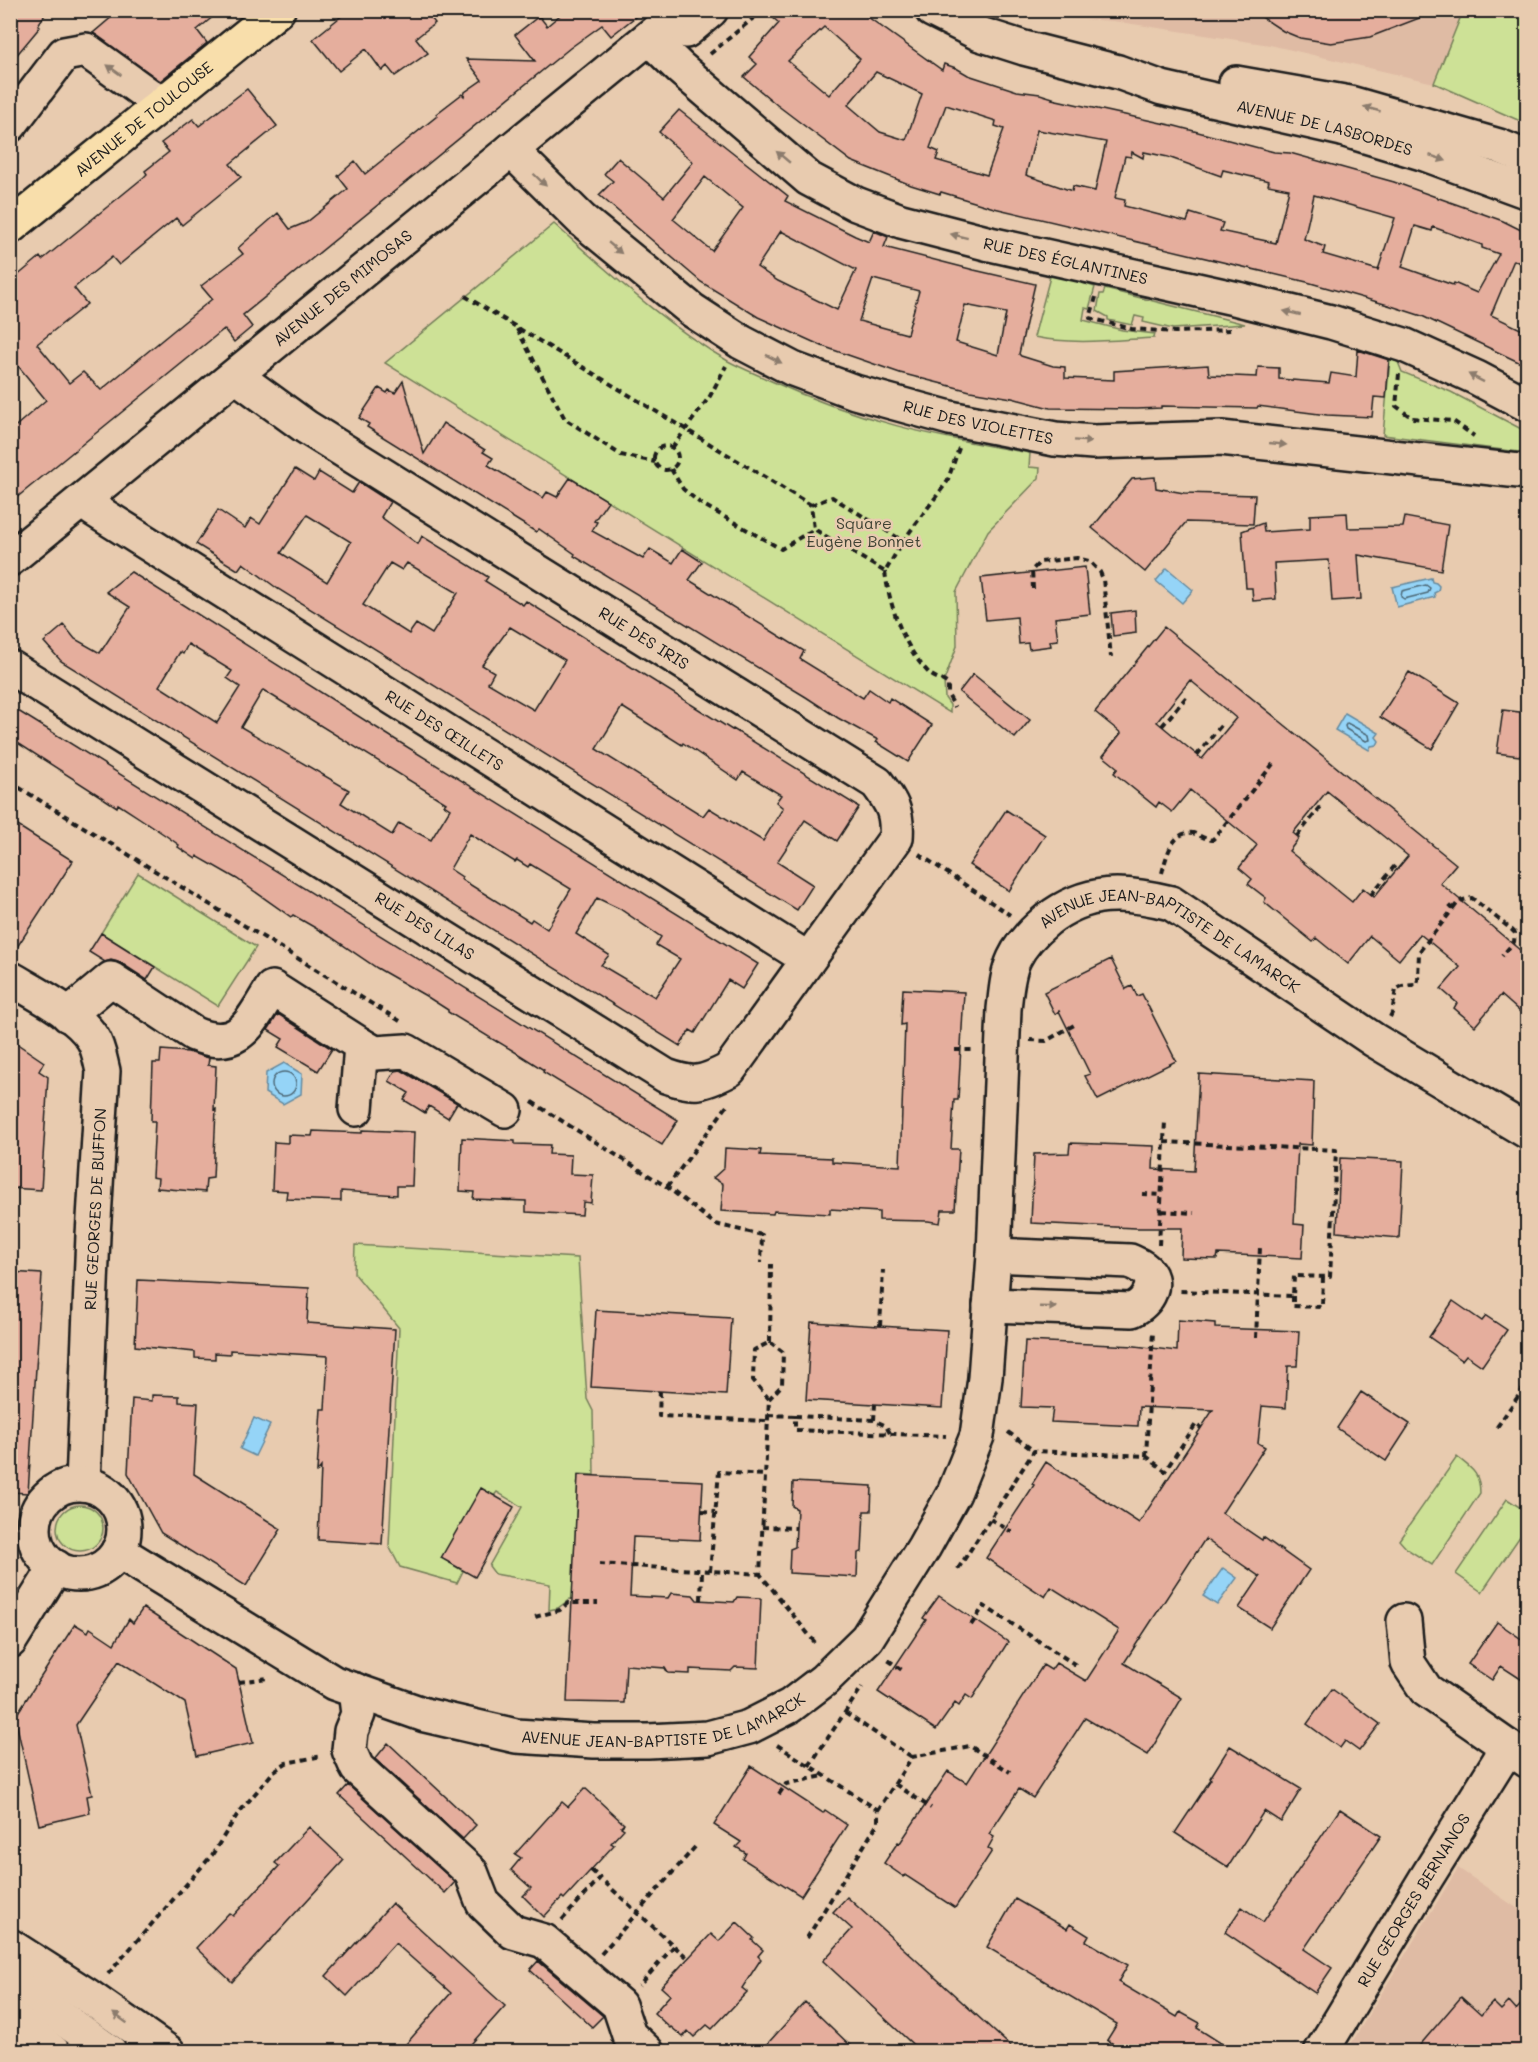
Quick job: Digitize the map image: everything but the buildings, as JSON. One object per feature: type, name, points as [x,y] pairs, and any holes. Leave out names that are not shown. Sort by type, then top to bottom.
[{"type":"main road","name":"AVENUE DE TOULOUSE","points":[[10,227],[278,10]]},
{"type":"street","points":[[672,14],[686,31],[711,10]]},
{"type":"street","name":"AVENUE DE LASBORDES","points":[[932,10],[980,34],[1024,48],[1118,72],[1162,88],[1365,136],[1444,160],[1527,192]]},
{"type":"street","name":"AVENUE DES MIMOSAS","points":[[10,559],[649,38],[672,14]]},
{"type":"street","name":"RUE DES ÉGLANTINES","points":[[649,38],[680,68],[809,179],[856,204],[901,221],[968,238],[1331,322],[1404,345],[1477,378],[1527,405]]},
{"type":"street","points":[[10,125],[64,54],[86,50],[161,105]]},
{"type":"street","name":"AVENUE DE LASBORDES","points":[[1118,72],[1168,71],[1350,103],[1499,147],[1527,158]]},
{"type":"street","name":"RUE DES VIOLETTES","points":[[511,150],[582,220],[692,310],[741,342],[793,369],[855,392],[950,418],[1055,439],[1093,442],[1221,438],[1527,472]]},
{"type":"street","name":"RUE DES IRIS","points":[[238,373],[247,384],[339,448],[878,783],[891,801],[897,822],[896,838]]},
{"type":"street","name":"RUE DES ŒILLETS","points":[[85,498],[93,509],[223,592],[808,959]]},
{"type":"street","name":"RUE DES LILAS","points":[[10,667],[666,1076],[687,1083],[708,1081],[729,1070],[808,959]]},
{"type":"street","points":[[808,959],[896,838]]},
{"type":"street","name":"AVENUE JEAN-BAPTISTE DE LAMARCK","points":[[118,1551],[334,1683],[425,1715],[516,1736],[648,1741],[708,1738],[749,1727],[790,1706],[836,1668],[867,1638],[924,1547],[954,1493],[977,1436],[985,1378],[994,1255],[1004,1009],[1008,974],[1014,957],[1034,931],[1055,914],[1074,903],[1095,896],[1118,894],[1171,903],[1374,1040],[1527,1132]]},
{"type":"street","name":"RUE GEORGES DE BUFFON","points":[[10,978],[83,1027],[99,1053],[103,1071],[93,1235],[83,1484]]},
{"type":"street","points":[[68,1015],[111,979],[194,1034],[205,1039],[228,1040],[245,1031],[272,987],[375,1053],[406,1052],[505,1110]]},
{"type":"street","points":[[356,1109],[361,1045]]},
{"type":"street","points":[[990,1305],[1132,1310],[1145,1288],[1130,1261],[994,1255]]},
{"type":"street","points":[[83,1484],[107,1493],[115,1503],[122,1514],[123,1539],[118,1551],[106,1564],[90,1572],[72,1573],[46,1560],[35,1539],[22,1526],[37,1513],[44,1500],[55,1491],[69,1485],[83,1484]]},
{"type":"street","points":[[10,1641],[56,1567]]},
{"type":"street","points":[[1404,1621],[1408,1663],[1426,1690],[1518,1754]]},
{"type":"street","points":[[355,1690],[358,1714],[351,1731],[349,1750],[357,1768],[471,1872],[483,1904],[513,1932],[543,1941],[619,2005],[629,2035],[647,2052]]},
{"type":"street","name":"RUE GEORGES BERNANOS","points":[[1321,2052],[1425,1880],[1518,1754]]},
{"type":"street","points":[[10,1946],[88,1996],[168,2052]]},
{"type":"street","points":[[10,1981],[110,2052]]},
{"type":"street","points":[[10,2016],[52,2052]]},
{"type":"path","points":[[465,296],[811,504],[832,497],[903,542]]},
{"type":"path","points":[[516,328],[565,419],[621,455],[655,462],[663,470],[671,469],[677,464],[678,457],[672,448],[665,446],[655,454],[655,462]]},
{"type":"path","points":[[1404,345],[1399,357],[1396,406],[1412,418],[1453,421],[1483,441]]},
{"type":"path","points":[[672,448],[710,396],[728,361]]},
{"type":"path","points":[[955,707],[948,695],[948,684],[930,675],[915,656],[903,635],[888,590],[885,572],[903,542],[947,482],[959,449]]},
{"type":"path","points":[[671,469],[683,489],[700,503],[781,549],[814,529]]},
{"type":"path","points":[[811,504],[814,529]]},
{"type":"path","points":[[814,529],[885,572]]},
{"type":"path","points":[[1033,589],[1032,570],[1040,562],[1077,558],[1089,561],[1100,572],[1103,579],[1111,657]]},
{"type":"path","points":[[1162,726],[1188,695]]},
{"type":"path","points":[[1197,755],[1223,723]]},
{"type":"path","points":[[1162,871],[1172,843],[1188,833],[1212,840],[1273,764]]},
{"type":"path","points":[[1297,836],[1323,804]]},
{"type":"path","points":[[896,838],[1034,931]]},
{"type":"path","points":[[1371,895],[1397,863]]},
{"type":"path","points":[[1374,1040],[1392,1013],[1396,989],[1416,985],[1419,952],[1451,907],[1459,901],[1472,898],[1515,933],[1514,942],[1502,956]]},
{"type":"path","points":[[1003,1038],[1046,1041],[1074,1025]]},
{"type":"path","points":[[667,1187],[729,1103]]},
{"type":"path","points":[[1146,1456],[1153,1330],[1145,1288],[1160,1243],[1165,1121]]},
{"type":"path","points":[[1164,1142],[1336,1150],[1330,1277],[1294,1276],[1293,1306],[1322,1307],[1323,1277]]},
{"type":"path","points":[[1142,1194],[1162,1195]]},
{"type":"path","points":[[1161,1211],[1194,1213]]},
{"type":"path","points":[[1256,1338],[1260,1247]]},
{"type":"path","points":[[770,1342],[771,1264]]},
{"type":"path","points":[[880,1326],[883,1270]]},
{"type":"path","points":[[1145,1288],[1293,1296]]},
{"type":"path","points":[[770,1342],[783,1352],[782,1385],[769,1400],[760,1574],[836,1668]]},
{"type":"path","points":[[769,1400],[753,1380],[754,1350],[770,1342]]},
{"type":"path","points":[[1497,1427],[1527,1382]]},
{"type":"path","points":[[660,1391],[659,1416],[768,1421]]},
{"type":"path","points":[[874,1420],[875,1404]]},
{"type":"path","points":[[768,1415],[874,1420],[886,1426],[891,1435]]},
{"type":"path","points":[[795,1416],[795,1430],[891,1435],[977,1436]]},
{"type":"path","points":[[958,1569],[1034,1450],[1146,1456],[1165,1471],[1196,1424],[1201,1428]]},
{"type":"path","points":[[710,1571],[719,1472],[765,1475]]},
{"type":"path","points":[[702,1511],[716,1512]]},
{"type":"path","points":[[990,1519],[1012,1532]]},
{"type":"path","points":[[762,1527],[796,1528]]},
{"type":"path","points":[[600,1564],[760,1574]]},
{"type":"path","points":[[701,1600],[702,1570]]},
{"type":"path","points":[[535,1617],[560,1610],[568,1603],[598,1603]]},
{"type":"path","points":[[971,1625],[984,1606],[1079,1667]]},
{"type":"path","points":[[809,1766],[863,1685]]},
{"type":"path","points":[[845,1713],[912,1757],[970,1746],[1010,1772]]},
{"type":"path","points":[[749,1727],[878,1810]]},
{"type":"path","points":[[88,1996],[212,1855],[237,1815],[274,1772],[286,1763],[349,1750]]},
{"type":"path","points":[[807,1938],[878,1823],[878,1810],[912,1757]]},
{"type":"path","points":[[779,1794],[786,1784],[825,1776]]},
{"type":"path","points":[[895,1784],[932,1808]]},
{"type":"path","points":[[583,1974],[695,1848]]},
{"type":"path","points":[[591,1870],[688,1958]]},
{"type":"path","points":[[543,1941],[600,1878]]},
{"type":"path","points":[[619,2005],[632,1995],[674,1946]]},
{"type":"shaded area","points":[[1018,11],[1463,11],[1434,83],[1270,45],[1113,21],[1042,16]]},
{"type":"shaded area","points":[[1458,1868],[1527,1915],[1527,2051],[1346,2052]]},
{"type":"green space","points":[[1463,11],[1527,11],[1527,124],[1434,83]]},
{"type":"green space","name":"Square Eugène Bonnet","points":[[554,224],[659,314],[704,346],[738,366],[801,394],[865,417],[930,434],[1030,453],[1029,467],[1040,468],[1039,478],[988,531],[956,592],[957,646],[944,681],[945,698],[950,705],[950,713],[385,363]]},
{"type":"green space","points":[[1051,273],[1095,287],[1089,309],[1085,308],[1083,320],[1122,330],[1155,334],[1154,338],[1079,341],[1034,337]]},
{"type":"green space","points":[[1105,289],[1245,324],[1173,329],[1143,322],[1144,318],[1135,316],[1132,325],[1108,320],[1108,317],[1097,311],[1100,294],[1103,294]]},
{"type":"green space","points":[[1390,359],[1398,362],[1402,372],[1451,392],[1527,432],[1527,453],[1383,435]]},
{"type":"green space","points":[[138,873],[256,947],[218,1006],[101,933]]},
{"type":"green space","points":[[355,1245],[578,1258],[587,1399],[593,1411],[594,1475],[578,1474],[573,1590],[589,1599],[570,1599],[558,1608],[549,1610],[550,1584],[495,1574],[489,1566],[522,1507],[497,1492],[442,1558],[463,1571],[457,1583],[400,1567],[389,1546],[399,1328],[354,1273]]},
{"type":"green space","points":[[1457,1457],[1477,1476],[1480,1493],[1432,1565],[1407,1549],[1399,1540]]},
{"type":"green space","points":[[1507,1499],[1527,1512],[1527,1526],[1482,1592],[1456,1574]]},
{"type":"green space","points":[[80,1505],[96,1512],[103,1528],[96,1544],[80,1551],[64,1544],[57,1528],[64,1512]]},
{"type":"water","points":[[1167,568],[1193,590],[1182,603],[1156,581]]},
{"type":"water","points":[[1431,578],[1432,582],[1439,586],[1438,591],[1434,593],[1435,597],[1397,607],[1392,587]]},
{"type":"water","points":[[1345,713],[1379,733],[1376,737],[1379,741],[1377,745],[1371,746],[1369,750],[1335,730]]},
{"type":"water","points":[[284,1063],[302,1074],[301,1094],[283,1104],[265,1093],[266,1073]]},
{"type":"water","points":[[254,1418],[270,1425],[255,1456],[240,1449]]},
{"type":"water","points":[[1223,1568],[1237,1578],[1217,1605],[1203,1596]]}]
